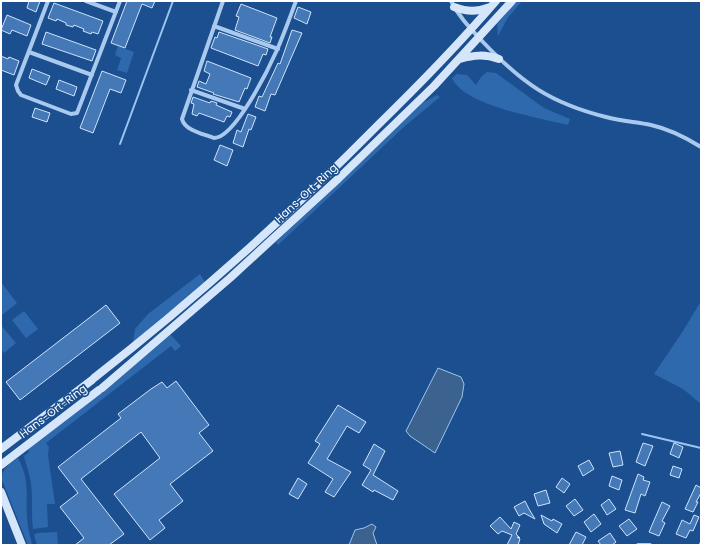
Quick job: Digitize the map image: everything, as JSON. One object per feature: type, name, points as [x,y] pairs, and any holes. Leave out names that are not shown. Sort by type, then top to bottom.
[{"type":"main road","name":"Hans-Ort-Ring","points":[[1,465],[101,389],[252,258],[339,178],[434,86],[512,1]]},
{"type":"main road","points":[[453,4],[464,10],[475,12],[493,4]]},
{"type":"main road","name":"Hans-Ort-Ring","points":[[2,447],[19,436],[93,379],[223,272],[333,171],[428,76],[493,4]]},
{"type":"main road","points":[[459,60],[482,55],[499,59]]},
{"type":"main road","points":[[1,492],[9,516],[22,545]]},
{"type":"main road","points":[[1,509],[9,516]]},
{"type":"street","points":[[48,1],[16,86],[21,95],[71,114],[78,113],[120,1]]},
{"type":"street","points":[[86,1],[116,12]]},
{"type":"street","points":[[223,1],[182,116],[183,123],[187,128],[214,138],[219,138],[228,130],[245,109],[263,80],[278,49],[296,1]]},
{"type":"street","points":[[453,4],[470,29],[499,59],[536,90],[580,110],[607,118],[650,125],[668,130],[701,147]]},
{"type":"street","points":[[214,26],[278,49]]},
{"type":"street","points":[[29,52],[92,75]]},
{"type":"street","points":[[191,90],[245,109]]},
{"type":"street","points":[[638,545],[650,545]]},
{"type":"shaded area","points":[[516,1],[522,1],[507,19],[498,36],[497,24]]},
{"type":"shaded area","points":[[118,46],[134,52],[127,73],[117,70],[121,58],[115,55]]},
{"type":"shaded area","points":[[487,72],[496,73],[544,108],[570,119],[568,125],[522,114],[487,103],[471,96],[459,88],[452,78],[457,74],[467,75],[476,85],[481,77]]},
{"type":"shaded area","points":[[437,95],[440,97],[405,126],[278,245],[276,242],[422,103]]},
{"type":"shaded area","points":[[200,274],[205,282],[133,342],[135,329],[148,314]]},
{"type":"shaded area","points":[[1,282],[17,303],[2,315],[1,314]]},
{"type":"shaded area","points":[[701,301],[701,404],[683,389],[654,374]]},
{"type":"shaded area","points":[[24,311],[38,329],[26,338],[12,320]]},
{"type":"shaded area","points":[[1,325],[16,343],[4,353],[1,349]]},
{"type":"shaded area","points":[[170,334],[181,346],[175,351],[171,346],[46,443],[49,447],[48,455],[55,504],[47,504],[48,527],[33,529],[31,484],[24,456],[29,452],[28,449],[99,394]]},
{"type":"shaded area","points":[[438,368],[461,377],[464,384],[462,397],[435,453],[410,436],[406,431]]},
{"type":"shaded area","points":[[18,458],[25,476],[28,529],[32,545],[28,545],[2,480],[5,470]]},
{"type":"shaded area","points":[[372,524],[376,527],[373,533],[377,545],[349,545],[355,530]]},
{"type":"shaded area","points":[[57,532],[58,545],[37,545],[34,535],[37,533]]},
{"type":"building","points":[[29,1],[40,1],[36,12],[27,8]]},
{"type":"building","points":[[127,1],[155,1],[152,8],[142,4],[125,48],[111,43]]},
{"type":"building","points":[[54,3],[103,21],[98,34],[92,32],[91,34],[74,25],[73,27],[66,25],[66,23],[57,19],[56,21],[48,18]]},
{"type":"building","points":[[241,4],[277,18],[270,37],[272,37],[270,43],[235,30],[239,17],[236,16]]},
{"type":"building","points":[[298,7],[311,12],[307,24],[294,18]]},
{"type":"building","points":[[7,15],[31,25],[27,36],[12,30],[10,34],[1,30]]},
{"type":"building","points":[[292,30],[302,33],[275,95],[271,94],[265,111],[255,107],[259,96],[262,97],[278,63],[280,64]]},
{"type":"building","points":[[46,32],[96,50],[92,61],[42,44]]},
{"type":"building","points":[[219,32],[268,49],[266,55],[263,54],[258,66],[211,48],[215,37],[217,38]]},
{"type":"building","points":[[1,56],[19,61],[14,75],[1,70]]},
{"type":"building","points":[[207,61],[251,78],[247,89],[245,88],[239,102],[213,94],[214,93],[197,87],[199,81],[206,84],[210,74],[204,71]]},
{"type":"building","points":[[32,69],[50,76],[46,85],[29,78]]},
{"type":"building","points":[[102,71],[126,80],[121,93],[110,89],[93,133],[80,128]]},
{"type":"building","points":[[59,80],[77,87],[74,96],[56,89]]},
{"type":"building","points":[[193,97],[210,103],[211,101],[217,103],[216,105],[232,112],[230,117],[227,116],[224,122],[199,113],[197,116],[192,114],[194,104],[191,103]]},
{"type":"building","points":[[35,108],[50,113],[47,122],[32,117]]},
{"type":"building","points":[[248,114],[256,117],[251,130],[249,129],[243,147],[233,143],[237,130],[241,132]]},
{"type":"building","points":[[220,145],[233,150],[227,166],[214,160]]},
{"type":"building","points":[[106,305],[120,323],[20,400],[6,382]]},
{"type":"building","points":[[176,381],[209,425],[199,433],[213,451],[170,484],[183,501],[159,520],[165,528],[150,540],[114,494],[160,458],[141,432],[81,479],[124,534],[109,545],[75,545],[84,538],[60,507],[78,493],[58,467],[121,418],[118,414],[151,389],[162,382],[167,388]]},
{"type":"building","points":[[338,405],[366,422],[359,433],[347,426],[327,459],[351,472],[334,497],[325,492],[333,479],[308,463],[320,444],[315,441]]},
{"type":"building","points":[[643,443],[653,446],[645,466],[636,462]]},
{"type":"building","points":[[674,443],[683,447],[679,458],[670,454]]},
{"type":"building","points":[[374,444],[385,451],[373,475],[398,491],[393,500],[374,490],[373,492],[362,485],[371,470],[363,465]]},
{"type":"building","points":[[620,451],[623,465],[613,467],[609,453]]},
{"type":"building","points":[[589,460],[594,469],[583,476],[578,466]]},
{"type":"building","points":[[673,466],[682,469],[679,478],[670,475]]},
{"type":"building","points":[[638,474],[644,477],[643,480],[650,482],[645,496],[641,494],[635,513],[625,510]]},
{"type":"building","points":[[612,476],[622,480],[619,490],[609,486]]},
{"type":"building","points":[[298,478],[307,484],[298,499],[289,494]]},
{"type":"building","points":[[562,478],[570,484],[564,493],[556,487]]},
{"type":"building","points":[[696,485],[701,488],[701,493],[693,512],[685,509]]},
{"type":"building","points":[[546,490],[550,503],[538,506],[534,494]]},
{"type":"building","points":[[575,499],[583,510],[574,516],[566,506]]},
{"type":"building","points":[[609,499],[616,509],[607,515],[601,505]]},
{"type":"building","points":[[525,501],[535,519],[524,513],[519,516],[514,507]]},
{"type":"building","points":[[662,502],[670,506],[662,521],[665,523],[659,536],[649,532]]},
{"type":"building","points":[[594,514],[601,524],[591,532],[584,522]]},
{"type":"building","points":[[541,515],[562,524],[557,533],[544,524]]},
{"type":"building","points":[[694,515],[699,517],[693,531],[690,530],[686,538],[676,534],[682,520],[690,524]]},
{"type":"building","points":[[500,517],[511,529],[514,522],[520,525],[516,534],[520,538],[517,537],[520,539],[518,545],[507,545],[512,535],[502,531],[498,534],[490,526]]},
{"type":"building","points":[[629,519],[637,529],[627,536],[619,526]]},
{"type":"building","points":[[576,532],[586,537],[582,545],[569,545]]},
{"type":"building","points":[[610,533],[616,542],[612,545],[601,545],[598,541]]},
{"type":"waterway","points":[[120,144],[173,1]]},
{"type":"waterway","points":[[642,434],[701,448]]}]
